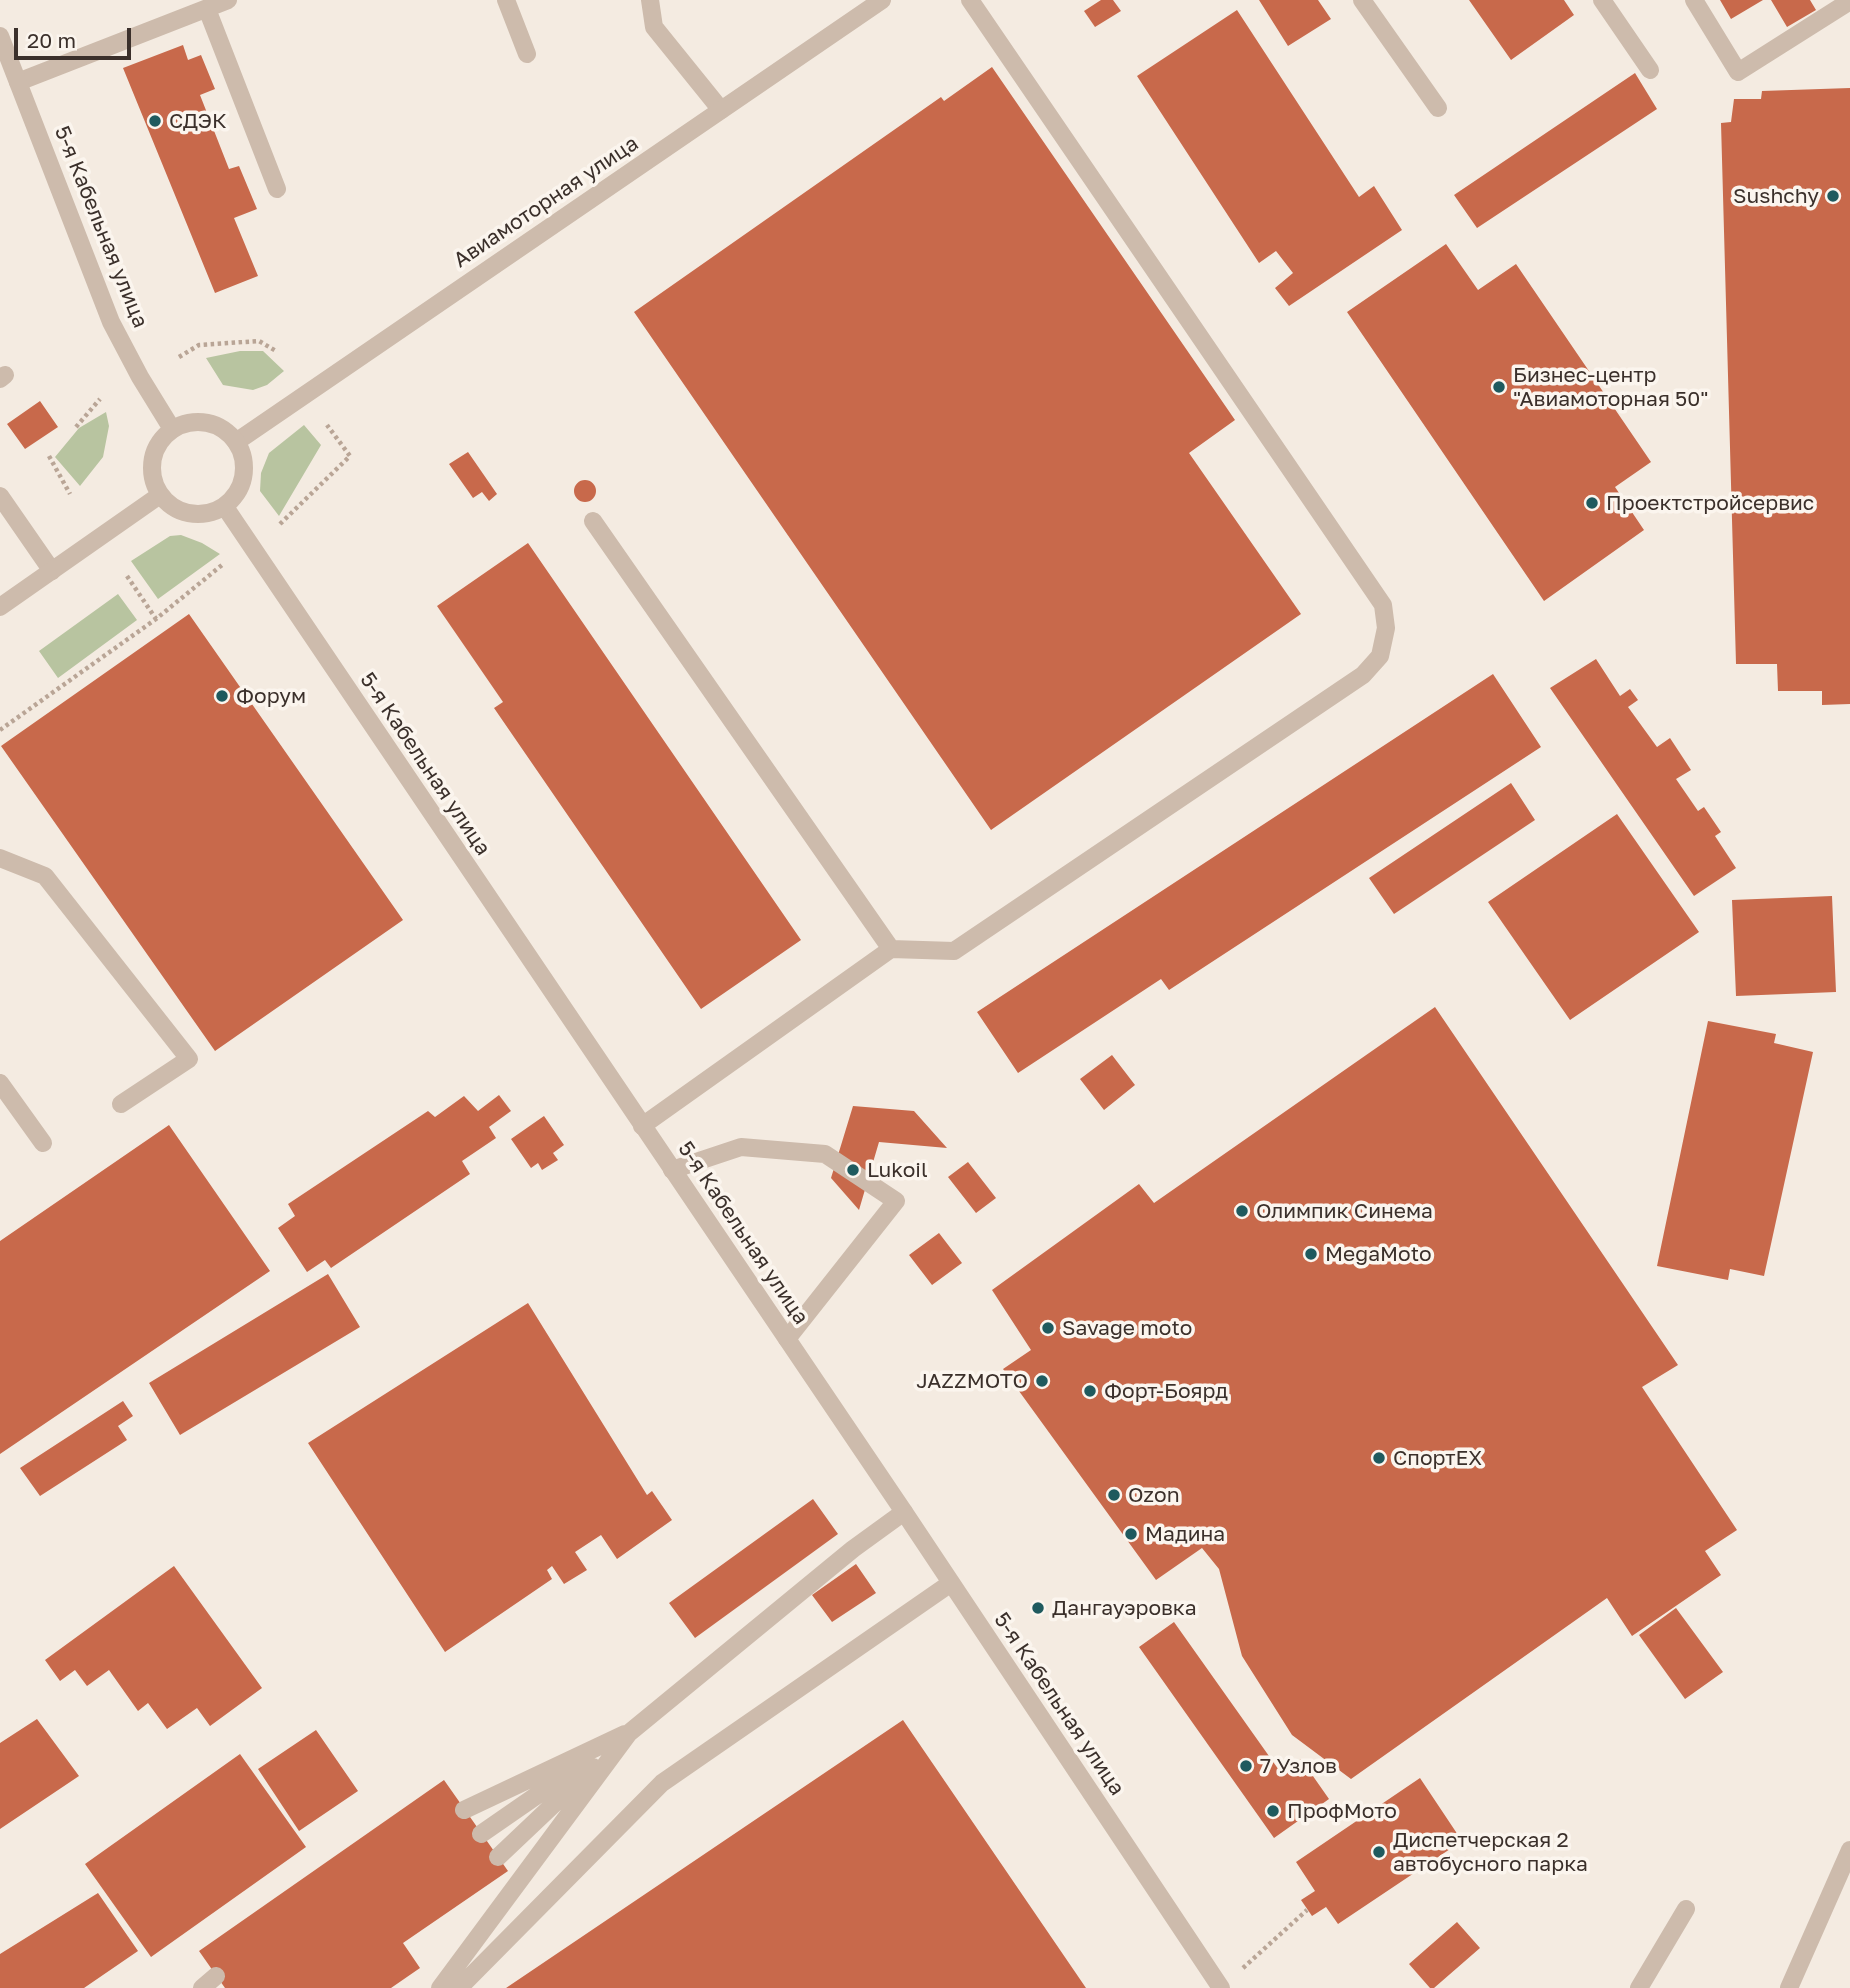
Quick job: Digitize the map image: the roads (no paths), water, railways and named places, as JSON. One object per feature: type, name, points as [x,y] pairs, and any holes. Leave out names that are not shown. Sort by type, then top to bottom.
[{"type":"street","points":[[18,82],[186,8],[207,9],[228,0]]},
{"type":"street","points":[[506,0],[527,54]]},
{"type":"street","points":[[650,0],[654,27],[721,110]]},
{"type":"street","name":"Авиамоторная улица","points":[[236,442],[881,0]]},
{"type":"street","points":[[642,1126],[891,949],[954,951],[1363,675],[1380,656],[1386,628],[1383,605],[970,0]]},
{"type":"street","points":[[1362,0],[1438,108]]},
{"type":"street","points":[[1602,0],[1650,70]]},
{"type":"street","points":[[1694,0],[1738,72],[1850,1]]},
{"type":"street","points":[[207,9],[277,189]]},
{"type":"street","name":"5-я Кабельная улица","points":[[0,36],[111,322],[172,429]]},
{"type":"street","points":[[200,421],[220,428],[236,442],[243,455],[242,484],[225,507],[197,515],[170,506],[160,495],[153,482],[153,452],[172,429],[200,421]]},
{"type":"street","points":[[0,607],[160,495]]},
{"type":"street","points":[[0,496],[52,571]]},
{"type":"street","name":"5-я Кабельная улица","points":[[225,507],[904,1511],[1221,1988]]},
{"type":"street","points":[[593,521],[891,949]]},
{"type":"street","points":[[0,858],[45,876],[188,1059],[121,1104]]},
{"type":"street","points":[[0,1083],[43,1143]]},
{"type":"street","points":[[672,1170],[741,1147],[825,1154],[896,1201],[787,1339]]},
{"type":"street","points":[[498,1857],[629,1733],[853,1549],[904,1511]]},
{"type":"street","points":[[459,1988],[662,1783],[951,1583]]},
{"type":"street","points":[[464,1810],[629,1733]]},
{"type":"street","points":[[481,1833],[629,1733]]},
{"type":"street","points":[[440,1988],[629,1733]]},
{"type":"street","points":[[1789,1988],[1850,1850]]},
{"type":"street","points":[[1639,1988],[1686,1909]]},
{"type":"street","points":[[202,1988],[216,1976]]},
{"type":"place","name":"СДЭК","points":[[155,121]]},
{"type":"place","name":"Sushchy","points":[[1833,196]]},
{"type":"place","name":"Бизнес-центр \"Авиамоторная 50\"","points":[[1499,387]]},
{"type":"place","name":"Проектстройсервис","points":[[1592,503]]},
{"type":"place","name":"Форум","points":[[222,696]]},
{"type":"place","name":"Lukoil","points":[[853,1170]]},
{"type":"place","name":"Олимпик Синема","points":[[1242,1211]]},
{"type":"place","name":"MegaMoto","points":[[1311,1254]]},
{"type":"place","name":"Savage moto","points":[[1048,1328]]},
{"type":"place","name":"JAZZMOTO","points":[[1042,1381]]},
{"type":"place","name":"Форт-Боярд","points":[[1090,1391]]},
{"type":"place","name":"СпортEX","points":[[1379,1458]]},
{"type":"place","name":"Ozon","points":[[1114,1495]]},
{"type":"place","name":"Мадина","points":[[1131,1534]]},
{"type":"place","name":"Дангауэровка","points":[[1038,1608]]},
{"type":"place","name":"7 Узлов","points":[[1246,1766]]},
{"type":"place","name":"ПрофМото","points":[[1273,1811]]},
{"type":"place","name":"Диспетчерская 2 автобусного парка","points":[[1379,1852]]}]
